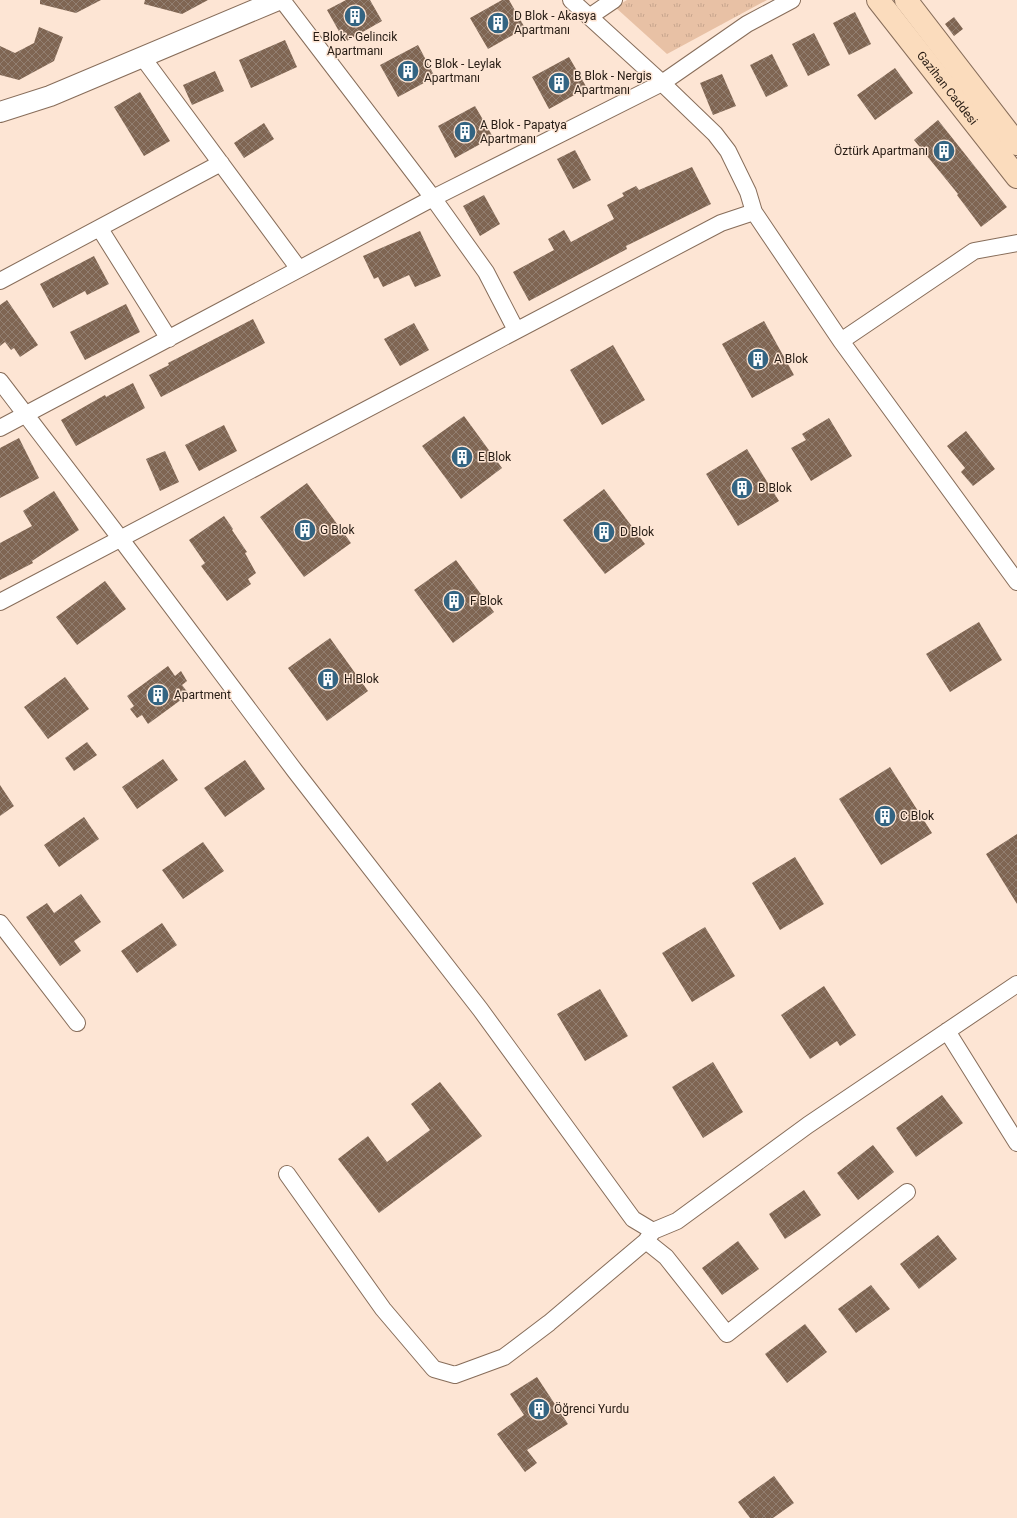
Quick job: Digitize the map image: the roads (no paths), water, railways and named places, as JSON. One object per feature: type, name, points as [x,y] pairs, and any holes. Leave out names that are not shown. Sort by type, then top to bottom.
[{"type":"main road","name":"Gazihan Caddesi","points":[[878,0],[1017,177]]},
{"type":"main road","name":"Gazihan Caddesi","points":[[906,0],[1017,144]]},
{"type":"street","points":[[0,112],[50,96],[278,0]]},
{"type":"street","points":[[282,0],[433,198],[486,272],[516,330]]},
{"type":"street","points":[[571,0],[662,83],[714,134],[728,151],[748,192],[754,212],[841,341],[1017,582]]},
{"type":"street","points":[[589,17],[614,0]]},
{"type":"street","points":[[0,428],[433,198],[662,83],[747,24],[792,0]]},
{"type":"street","points":[[143,58],[299,269]]},
{"type":"street","points":[[0,124],[50,96]]},
{"type":"street","points":[[0,281],[100,229],[221,163]]},
{"type":"street","points":[[0,602],[721,223],[754,212]]},
{"type":"street","points":[[100,229],[169,339]]},
{"type":"street","points":[[841,341],[974,251],[1017,243]]},
{"type":"street","points":[[0,381],[295,771],[480,1009],[634,1219],[727,1334],[907,1192]]},
{"type":"street","points":[[0,923],[77,1023]]},
{"type":"street","points":[[288,1174],[388,1315],[434,1369],[455,1375],[504,1357],[549,1323],[649,1236],[677,1221],[808,1125],[1017,984]]},
{"type":"street","points":[[947,1031],[1017,1143]]},
{"type":"place","name":"E Blok - Gelincik Apartmanı","points":[[355,16]]},
{"type":"place","name":"D Blok - Akasya Apartmanı","points":[[498,23]]},
{"type":"place","name":"C Blok - Leylak Apartmanı","points":[[408,71]]},
{"type":"place","name":"B Blok - Nergis Apartmanı","points":[[559,83]]},
{"type":"place","name":"A Blok - Papatya Apartmanı","points":[[465,132]]},
{"type":"place","name":"Öztürk Apartmanı","points":[[944,151]]},
{"type":"place","name":"A Blok","points":[[758,359]]},
{"type":"place","name":"E Blok","points":[[462,457]]},
{"type":"place","name":"B Blok","points":[[742,488]]},
{"type":"place","name":"G Blok","points":[[305,530]]},
{"type":"place","name":"D Blok","points":[[604,532]]},
{"type":"place","name":"F Blok","points":[[454,601]]},
{"type":"place","name":"H Blok","points":[[328,679]]},
{"type":"place","name":"Apartment","points":[[158,695]]},
{"type":"place","name":"C Blok","points":[[885,816]]},
{"type":"place","name":"Öğrenci Yurdu","points":[[539,1409]]}]
